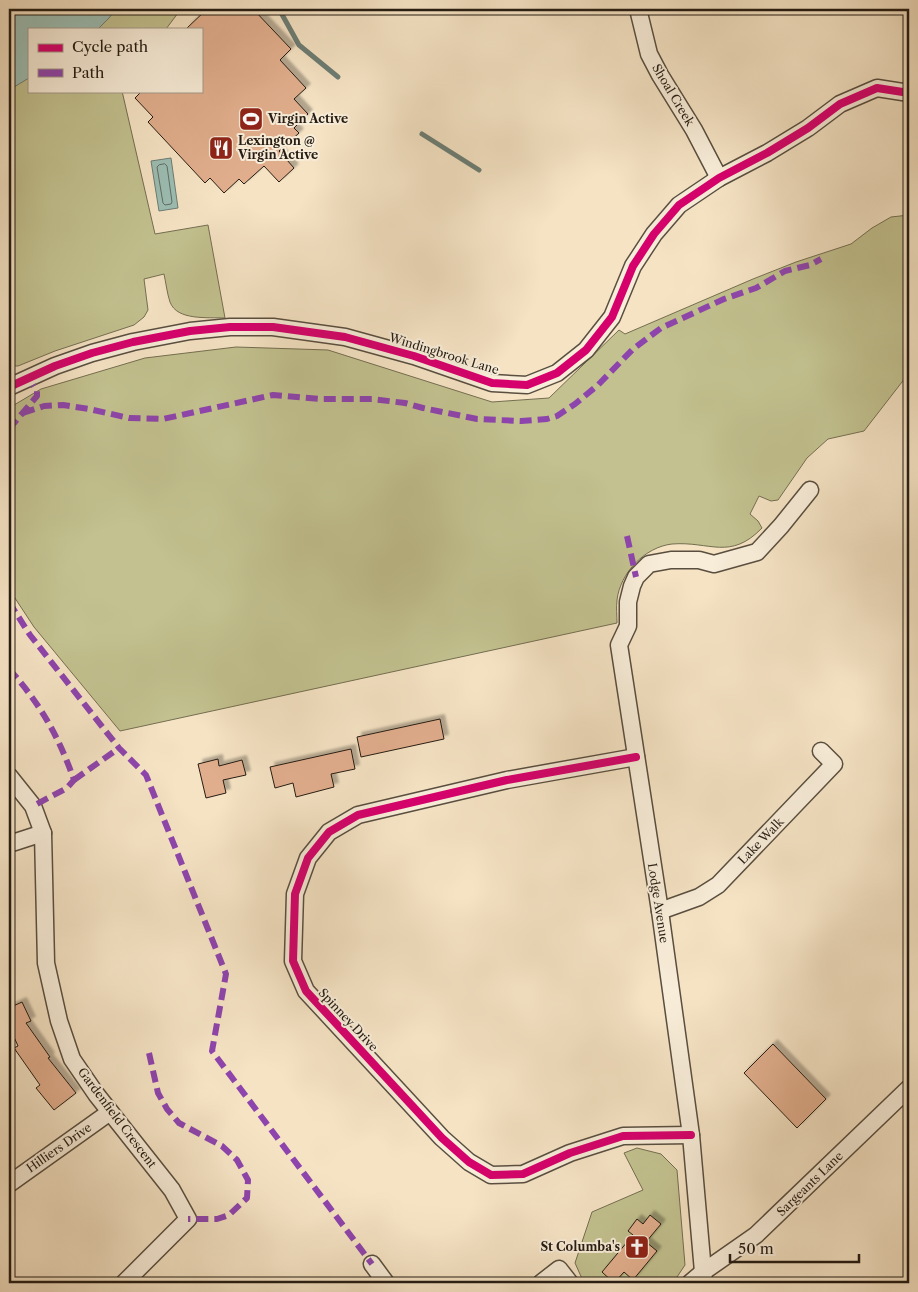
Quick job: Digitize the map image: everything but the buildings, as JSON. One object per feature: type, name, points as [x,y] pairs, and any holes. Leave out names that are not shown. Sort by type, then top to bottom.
[{"type":"street","name":"Shoal Creek","points":[[638,9],[649,54],[694,130],[719,178]]},
{"type":"street","name":"Windingbrook Lane","points":[[9,387],[55,366],[92,353],[133,342],[190,331],[230,327],[264,327],[345,337],[414,356],[492,383],[527,385],[557,372],[586,350],[612,317],[634,266],[654,234],[679,205],[719,178],[767,154],[808,128],[840,104],[877,88],[909,93]]},
{"type":"street","name":"Lodge Avenue","points":[[703,1278],[691,1135],[660,911],[619,645],[628,626],[628,602],[636,576],[649,564],[671,560],[700,560],[714,564],[756,552],[781,526],[810,490]]},
{"type":"street","name":"Lake Walk","points":[[660,911],[699,897],[718,885],[834,764],[821,751]]},
{"type":"street","name":"Spinney Drive","points":[[636,757],[508,780],[358,815],[329,832],[308,858],[295,894],[293,961],[306,991],[312,998],[442,1138],[469,1162],[491,1175],[523,1174],[570,1154],[623,1136],[691,1135]]},
{"type":"street","name":"Gardenfield Crescent","points":[[9,776],[33,806],[43,833],[46,963],[58,1021],[72,1059],[110,1112],[172,1190],[188,1219],[124,1283]]},
{"type":"street","points":[[9,844],[43,833]]},
{"type":"street","name":"Sargeants Lane","points":[[690,1283],[703,1278],[756,1235],[909,1088]]},
{"type":"street","name":"Hilliers Drive","points":[[9,1184],[110,1112]]},
{"type":"street","points":[[372,1264],[386,1283]]},
{"type":"street","points":[[541,1283],[559,1269],[570,1283]]},
{"type":"shaded area","points":[[9,9],[181,9],[167,28],[28,28],[28,92],[122,92],[155,234],[208,225],[225,318],[194,317],[179,312],[170,302],[164,274],[144,279],[148,310],[144,317],[134,325],[55,351],[18,366],[9,366]]},
{"type":"shaded area","points":[[909,215],[909,373],[864,431],[828,439],[807,458],[778,500],[771,501],[759,496],[750,514],[758,521],[762,528],[751,538],[729,547],[672,544],[652,550],[644,556],[623,580],[617,603],[617,623],[120,731],[34,627],[9,589],[9,408],[41,389],[145,358],[236,347],[328,350],[492,402],[549,398],[619,330],[625,334],[753,279],[796,262],[851,244],[872,228],[891,217]]},
{"type":"shaded area","points":[[637,1148],[661,1154],[677,1170],[685,1265],[673,1283],[584,1283],[575,1263],[592,1212],[643,1190],[624,1153]]},
{"type":"water","points":[[9,9],[116,9],[99,28],[28,28],[28,79],[9,90]]},
{"type":"water","points":[[171,158],[178,208],[159,211],[151,161]]},
{"type":"waterway","points":[[279,9],[299,45],[338,77]]},
{"type":"waterway","points":[[422,134],[479,170]]},
{"type":"marked path","points":[[23,413],[44,406],[63,405],[129,418],[163,419],[273,395],[322,399],[372,399],[405,403],[477,419],[521,421],[547,419],[557,416],[575,404],[598,385],[633,349],[661,328],[724,299],[756,288],[785,271],[810,265],[821,259]]},
{"type":"marked path","points":[[9,429],[37,396],[37,391],[33,385]]},
{"type":"marked path","points":[[627,536],[636,577]]},
{"type":"marked path","points":[[9,602],[30,635],[119,748],[146,775],[226,974],[212,1051],[372,1264]]},
{"type":"marked path","points":[[9,669],[48,721],[62,749],[74,780],[67,788],[33,806]]},
{"type":"marked path","points":[[74,780],[119,748]]},
{"type":"marked path","points":[[149,1053],[158,1093],[167,1109],[179,1123],[222,1146],[237,1160],[248,1180],[247,1198],[229,1215],[217,1219],[188,1219]]},
{"type":"cycle path","points":[[9,387],[55,366],[92,353],[133,342],[190,331],[230,327],[273,327],[345,337],[414,356],[492,383],[527,385],[557,373],[586,350],[612,317],[633,266],[654,234],[679,205],[719,178],[767,153],[808,128],[840,104],[877,88],[909,93]]},
{"type":"cycle path","points":[[636,757],[507,780],[358,815],[329,832],[308,858],[295,894],[293,961],[306,991],[442,1138],[469,1162],[491,1175],[523,1174],[570,1153],[623,1136],[691,1135]]},
{"type":"place","name":"Virgin Active","points":[[251,119]]},
{"type":"place","name":"Lexington @ Virgin Active","points":[[221,148]]},
{"type":"place","name":"St Columba's","points":[[637,1247]]}]
